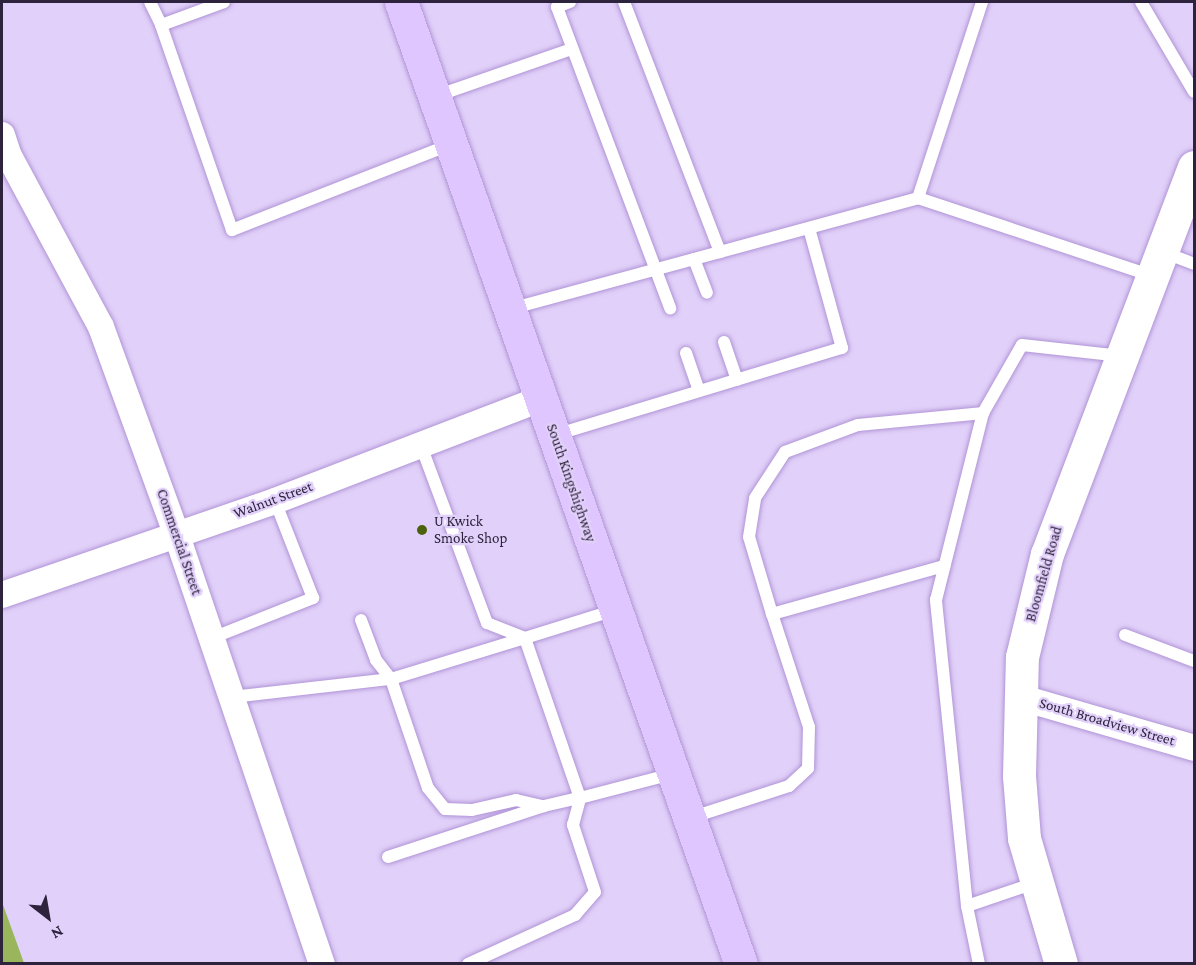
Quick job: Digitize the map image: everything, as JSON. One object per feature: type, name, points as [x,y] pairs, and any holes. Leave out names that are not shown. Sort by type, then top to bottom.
[{"type":"main road","name":"South Kingshighway","points":[[402,2],[741,963]]},
{"type":"street","name":"Commercial Street","points":[[2,135],[9,156],[101,327],[176,533],[322,963]]},
{"type":"street","name":"Bloomfield Road","points":[[1061,963],[1035,883],[1024,838],[1019,697],[1022,657],[1047,554],[1194,167]]},
{"type":"street","name":"Walnut Street","points":[[2,595],[176,533],[275,501],[541,399]]},
{"type":"street","name":"South Broadview Street","points":[[1019,697],[1194,748]]},
{"type":"lane","points":[[150,2],[161,25],[232,230],[452,144]]},
{"type":"lane","points":[[161,25],[224,2]]},
{"type":"lane","points":[[570,2],[557,7],[670,308]]},
{"type":"lane","points":[[624,2],[720,252]]},
{"type":"lane","points":[[918,198],[982,2]]},
{"type":"lane","points":[[1141,2],[1194,92]]},
{"type":"lane","points":[[435,96],[572,49]]},
{"type":"lane","points":[[510,310],[918,198],[1158,264],[1194,264]]},
{"type":"lane","points":[[554,436],[842,348],[809,228]]},
{"type":"lane","points":[[694,259],[707,293]]},
{"type":"lane","points":[[724,342],[737,380]]},
{"type":"lane","points":[[979,963],[967,906],[936,600],[944,566],[983,413],[1022,345],[1122,356]]},
{"type":"lane","points":[[686,353],[699,391]]},
{"type":"lane","points":[[689,819],[789,786],[808,768],[809,727],[749,537],[755,498],[785,452],[858,425],[983,413]]},
{"type":"lane","points":[[420,444],[487,623],[525,638],[580,798],[573,825],[595,892],[575,915],[468,963]]},
{"type":"lane","points":[[212,638],[313,598],[275,501]]},
{"type":"lane","points":[[772,614],[944,566]]},
{"type":"lane","points":[[232,698],[391,679],[616,610]]},
{"type":"lane","points":[[361,620],[376,660],[391,679],[428,788],[445,809],[472,810],[516,800],[544,806]]},
{"type":"lane","points":[[1125,635],[1194,661]]},
{"type":"lane","points":[[388,857],[544,806],[674,773]]},
{"type":"lane","points":[[967,906],[1035,883]]},
{"type":"green space","points":[[2,902],[24,963],[2,963]]},
{"type":"place","name":"U Kwick Smoke Shop","points":[[422,530]]}]
